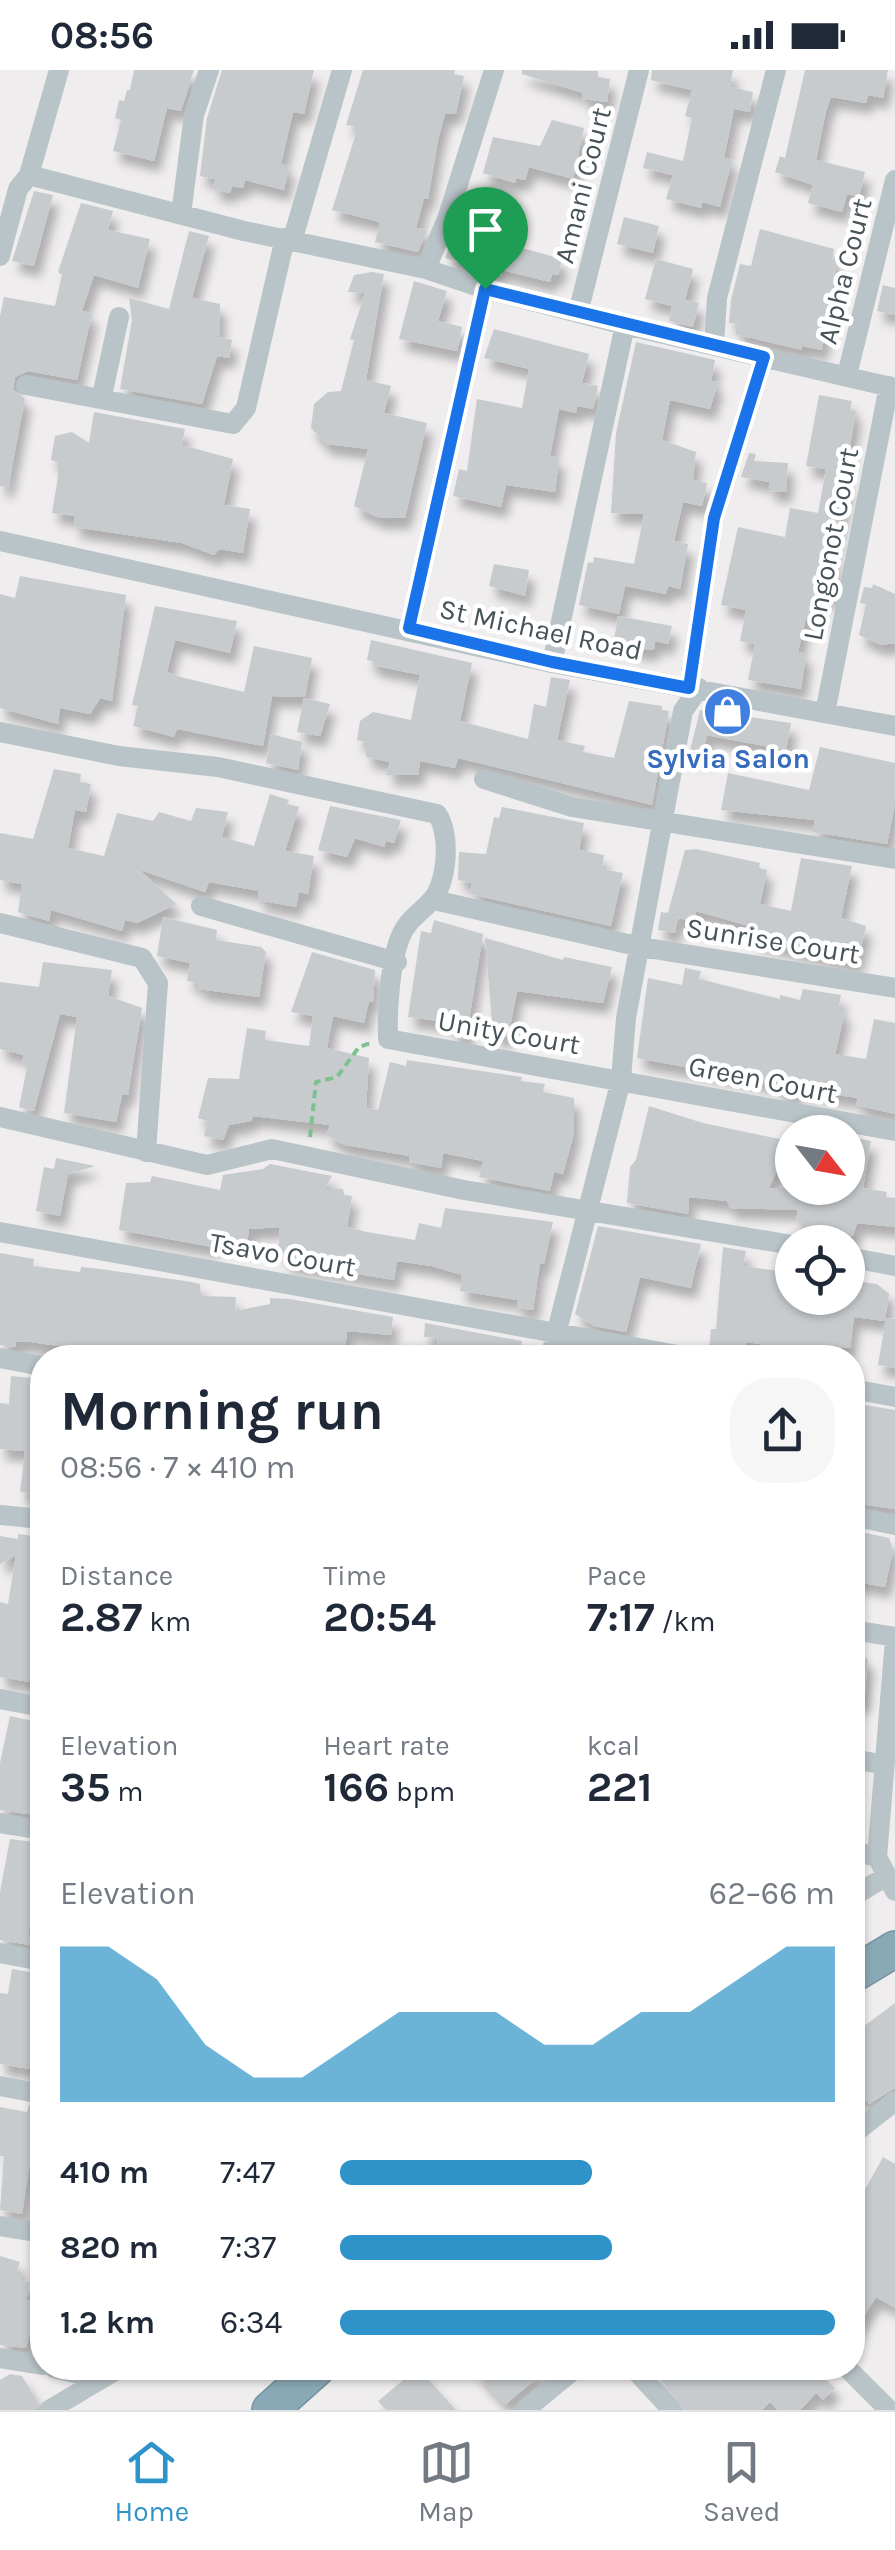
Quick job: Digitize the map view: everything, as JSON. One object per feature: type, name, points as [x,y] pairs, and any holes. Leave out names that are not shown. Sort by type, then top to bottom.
[{"type":"highway","points":[[865,1967],[895,1949]]},
{"type":"highway","points":[[270,2410],[304,2380]]},
{"type":"street","points":[[0,256],[18,189],[28,176],[59,70]]},
{"type":"street","points":[[181,214],[194,115],[209,70]]},
{"type":"street","points":[[26,385],[102,396],[233,424],[241,418],[289,238],[342,70]]},
{"type":"street","points":[[426,269],[494,70]]},
{"type":"street","name":"Amani Court","points":[[578,313],[639,70]]},
{"type":"street","points":[[714,344],[718,298],[776,70]]},
{"type":"street","points":[[28,176],[426,269],[485,289],[625,325],[892,387]]},
{"type":"street","name":"Alpha Court","points":[[847,375],[895,180]]},
{"type":"street","points":[[409,628],[485,289]]},
{"type":"street","points":[[102,396],[119,317]]},
{"type":"street","points":[[552,662],[625,325]]},
{"type":"street","points":[[553,1345],[621,1080],[626,1018],[642,947],[650,881],[665,822],[682,711],[694,688],[714,518],[764,357]]},
{"type":"street","name":"Longonot Court","points":[[825,713],[892,387]]},
{"type":"street","name":"St Michael Road","points":[[0,541],[552,662],[895,726]]},
{"type":"street","points":[[0,732],[119,756],[218,767],[437,814],[446,825],[446,844],[434,900],[413,915],[399,939],[386,1005],[388,1039]]},
{"type":"street","points":[[484,778],[572,807],[895,858]]},
{"type":"street","name":"Sunrise Court","points":[[434,900],[642,947],[895,988]]},
{"type":"street","points":[[201,906],[397,962]]},
{"type":"street","points":[[0,923],[142,958],[158,982],[146,1152]]},
{"type":"street","name":"Unity Court","points":[[388,1039],[621,1080]]},
{"type":"street","name":"Green Court","points":[[621,1080],[895,1131]]},
{"type":"street","points":[[0,1116],[207,1165],[272,1149],[588,1211],[775,1242]]},
{"type":"street","name":"Tsavo Court","points":[[0,1232],[630,1345]]},
{"type":"street","points":[[865,1260],[895,1266]]},
{"type":"street","points":[[0,1358],[30,1364]]},
{"type":"street","points":[[865,1392],[895,1398]]},
{"type":"street","points":[[0,1515],[30,1519]]},
{"type":"street","points":[[865,1519],[895,1525]]},
{"type":"street","points":[[865,1632],[895,1638],[881,1764],[886,1818],[876,1857],[890,1884],[865,1893]]},
{"type":"street","points":[[0,1698],[30,1704]]},
{"type":"street","points":[[865,1762],[881,1764]]},
{"type":"street","points":[[0,1823],[30,1828]]},
{"type":"street","points":[[865,1855],[876,1857]]},
{"type":"street","points":[[0,1953],[30,1959]]},
{"type":"street","points":[[0,2086],[30,2092]]},
{"type":"street","points":[[865,2125],[895,2102]]},
{"type":"street","points":[[0,2226],[30,2232]]},
{"type":"street","points":[[0,2358],[30,2363]]},
{"type":"street","points":[[49,2410],[97,2380]]},
{"type":"street","points":[[525,2410],[561,2380]]},
{"type":"street","points":[[643,2380],[672,2410]]},
{"type":"street","points":[[859,2380],[889,2410]]},
{"type":"path","points":[[340,1164],[309,1145],[316,1082],[337,1077],[359,1047],[388,1039]]},
{"type":"building","points":[[134,70],[194,70],[181,111],[167,108],[154,161],[113,151],[121,120],[115,118],[119,100],[124,101],[130,90]]},
{"type":"building","points":[[222,70],[314,70],[304,114],[293,112],[281,164],[289,166],[284,190],[245,180],[243,188],[232,186],[230,193],[213,189],[215,179],[200,176],[207,118]]},
{"type":"building","points":[[363,70],[455,70],[454,74],[464,76],[456,113],[445,114],[438,140],[428,199],[424,198],[416,228],[427,230],[418,252],[375,242],[380,222],[332,210],[358,127],[346,125]]},
{"type":"building","points":[[522,70],[598,71],[598,77],[610,79],[607,102],[582,99],[583,93],[522,74]]},
{"type":"building","points":[[652,70],[733,70],[730,87],[753,92],[750,112],[734,109],[724,158],[732,160],[720,207],[702,202],[701,208],[666,199],[673,175],[643,168],[647,152],[683,161],[692,118],[685,116],[692,90],[651,80]]},
{"type":"building","points":[[805,70],[888,70],[883,98],[868,95],[866,103],[831,97],[826,111],[816,160],[865,172],[859,197],[847,194],[842,212],[808,203],[813,185],[775,172],[780,156],[785,158]]},
{"type":"building","points":[[552,120],[584,128],[573,179],[529,167],[525,180],[516,178],[515,183],[483,173],[493,137],[540,146]]},
{"type":"building","points":[[34,191],[53,195],[34,266],[12,261]]},
{"type":"building","points":[[81,203],[113,211],[108,230],[150,239],[138,288],[94,275],[82,311],[92,313],[77,380],[28,371],[15,377],[13,390],[25,399],[8,487],[0,486],[0,316],[4,297],[55,306],[62,275],[58,272]]},
{"type":"building","points":[[624,217],[659,226],[653,253],[617,244]]},
{"type":"building","points":[[760,229],[834,249],[832,262],[837,263],[822,350],[802,346],[802,350],[735,334],[738,324],[729,323],[740,264],[751,266]]},
{"type":"building","points":[[457,230],[562,259],[558,275],[552,274],[550,282],[502,270],[501,275],[445,258]]},
{"type":"building","points":[[189,231],[209,236],[192,298],[220,304],[219,337],[232,340],[229,358],[217,356],[202,404],[120,389],[132,320],[129,298],[169,309]]},
{"type":"building","points":[[656,259],[693,269],[685,300],[699,303],[693,327],[669,321],[672,306],[645,299]]},
{"type":"building","points":[[384,274],[366,380],[391,386],[384,413],[427,423],[405,518],[379,518],[354,506],[368,449],[326,444],[311,428],[314,404],[328,392],[341,391],[354,340],[350,339],[365,293],[348,292],[354,275]]},
{"type":"building","points":[[414,281],[447,291],[438,321],[462,327],[457,351],[399,339]]},
{"type":"building","points":[[883,285],[895,288],[895,315],[877,311]]},
{"type":"building","points":[[494,329],[589,354],[582,383],[598,386],[593,409],[577,406],[576,413],[559,409],[550,456],[559,458],[555,492],[506,485],[501,507],[453,496],[459,469],[467,471],[477,399],[522,408],[529,369],[484,358]]},
{"type":"building","points":[[636,342],[715,360],[711,381],[718,382],[710,409],[670,400],[662,440],[696,452],[693,480],[707,483],[702,506],[683,502],[674,541],[688,544],[680,589],[668,586],[666,594],[625,586],[619,614],[579,605],[588,562],[593,563],[594,557],[634,564],[644,514],[611,513],[616,433]]},
{"type":"building","points":[[819,395],[852,401],[850,410],[856,411],[844,483],[848,484],[834,549],[834,598],[821,596],[818,620],[806,618],[798,652],[806,654],[801,689],[748,680],[755,644],[740,641],[746,610],[721,605],[738,527],[785,537],[790,508],[818,513],[826,469],[806,466]]},
{"type":"building","points":[[94,412],[185,429],[182,445],[233,459],[224,505],[250,509],[243,553],[219,549],[214,555],[182,543],[74,527],[75,516],[52,513],[58,477],[58,462],[51,460],[55,436],[72,432],[89,443]]},
{"type":"building","points":[[749,453],[756,454],[754,461],[788,463],[786,492],[769,491],[770,482],[741,477]]},
{"type":"building","points":[[494,564],[529,570],[525,596],[489,586]]},
{"type":"building","points":[[20,576],[126,595],[112,701],[100,698],[90,714],[60,708],[58,724],[0,708],[0,594],[15,598]]},
{"type":"building","points":[[873,584],[895,594],[895,643],[881,645],[859,635],[866,604],[860,603],[864,587],[872,588]]},
{"type":"building","points":[[155,606],[237,621],[230,653],[175,640],[167,672],[180,677],[244,692],[254,646],[312,658],[305,697],[272,696],[263,746],[177,729],[174,737],[133,726],[138,706],[132,705]]},
{"type":"building","points":[[618,616],[672,626],[668,644],[655,641],[654,649],[645,650],[622,646],[614,640]]},
{"type":"building","points":[[371,640],[472,663],[460,721],[528,739],[534,704],[546,707],[551,677],[570,680],[557,740],[585,746],[583,752],[614,758],[629,701],[662,706],[662,710],[669,711],[652,805],[458,758],[455,768],[420,761],[418,775],[386,775],[390,762],[366,757],[366,742],[357,740],[360,721],[373,712],[411,720],[420,675],[372,665],[373,661],[367,660]]},
{"type":"building","points":[[304,698],[330,704],[320,736],[297,732]]},
{"type":"building","points":[[700,710],[791,723],[786,750],[706,735],[702,757],[689,755]]},
{"type":"building","points":[[271,734],[302,742],[298,770],[266,763]]},
{"type":"building","points":[[820,747],[895,763],[894,809],[887,844],[813,832],[815,820],[721,810],[728,773],[809,790]]},
{"type":"building","points":[[54,769],[81,774],[80,782],[91,784],[86,812],[75,810],[68,848],[104,856],[117,813],[153,821],[159,812],[191,821],[196,808],[228,812],[222,837],[254,846],[270,794],[289,800],[287,804],[299,807],[285,851],[314,856],[308,894],[299,892],[296,907],[258,900],[259,891],[209,882],[205,892],[140,870],[176,904],[137,923],[125,920],[122,931],[51,910],[49,921],[18,912],[22,884],[0,880],[0,833],[33,839]]},
{"type":"building","points":[[330,806],[401,820],[394,843],[386,841],[384,847],[355,838],[347,857],[318,850]]},
{"type":"building","points":[[502,807],[584,823],[579,850],[604,855],[602,869],[623,873],[611,926],[470,894],[472,883],[458,880],[459,852],[486,854],[494,817],[499,818]]},
{"type":"building","points":[[685,850],[760,863],[759,868],[767,870],[760,904],[791,911],[801,858],[852,866],[841,918],[866,926],[857,964],[753,940],[756,928],[696,911],[695,921],[677,918],[675,933],[658,930],[661,912],[668,913]]},
{"type":"building","points":[[163,917],[217,930],[216,940],[261,947],[266,952],[259,997],[198,989],[199,983],[187,981],[190,963],[157,956]]},
{"type":"building","points":[[434,920],[483,934],[466,1039],[451,1036],[454,1023],[408,1017],[421,931],[431,933]]},
{"type":"building","points":[[485,938],[563,960],[564,957],[612,967],[603,1003],[517,991],[508,1037],[493,1035]]},
{"type":"building","points":[[312,952],[375,970],[373,1002],[369,1001],[364,1023],[333,1016],[327,1048],[369,1058],[366,1108],[378,1110],[390,1062],[406,1066],[407,1060],[522,1077],[521,1081],[545,1084],[543,1092],[574,1098],[574,1133],[563,1174],[554,1172],[550,1191],[479,1177],[483,1161],[443,1153],[441,1168],[409,1162],[410,1156],[345,1145],[326,1135],[330,1125],[253,1116],[251,1121],[229,1125],[223,1140],[204,1136],[208,1121],[198,1118],[208,1078],[239,1079],[247,1028],[266,1031],[265,1040],[309,1046],[313,1016],[291,1012]]},
{"type":"building","points":[[43,962],[112,970],[108,996],[142,1008],[128,1095],[122,1095],[116,1122],[64,1113],[77,1017],[60,1014],[34,1111],[19,1107],[28,1063],[22,1062],[24,1055],[0,1049],[0,982],[39,987]]},
{"type":"building","points":[[685,968],[701,971],[699,979],[780,999],[780,995],[800,1000],[803,989],[841,995],[838,1009],[845,1011],[835,1054],[866,1059],[874,1019],[895,1023],[895,1114],[856,1105],[858,1098],[795,1089],[794,1096],[778,1094],[780,1085],[637,1058],[648,978],[682,985]]},
{"type":"building","points":[[649,1106],[703,1123],[775,1138],[775,1175],[769,1188],[775,1188],[775,1205],[865,1205],[865,1188],[887,1192],[886,1197],[895,1198],[895,1227],[857,1223],[806,1225],[796,1221],[798,1210],[730,1208],[727,1201],[689,1197],[688,1214],[627,1203],[630,1167],[636,1160]]},
{"type":"building","points":[[865,1140],[871,1141],[865,1176]]},
{"type":"building","points":[[56,1158],[95,1166],[68,1174],[60,1216],[36,1211],[44,1167],[54,1169]]},
{"type":"building","points":[[270,1164],[332,1176],[324,1189],[343,1189],[344,1195],[352,1196],[347,1227],[367,1232],[415,1240],[419,1223],[441,1228],[445,1208],[553,1222],[544,1264],[540,1263],[533,1310],[517,1308],[518,1300],[460,1291],[462,1275],[432,1266],[397,1261],[394,1280],[284,1262],[284,1253],[278,1251],[280,1227],[249,1229],[247,1243],[215,1239],[213,1247],[119,1230],[126,1183],[150,1182],[152,1176],[220,1190],[223,1175],[263,1169]]},
{"type":"building","points":[[598,1226],[701,1244],[691,1288],[640,1277],[626,1332],[594,1326],[575,1314]]},
{"type":"building","points":[[723,1247],[746,1251],[743,1266],[775,1271],[775,1315],[865,1315],[865,1282],[877,1284],[889,1294],[885,1321],[854,1317],[850,1345],[709,1345],[711,1329],[716,1329]]},
{"type":"building","points":[[0,1253],[34,1259],[33,1266],[80,1272],[81,1267],[93,1268],[192,1282],[200,1284],[201,1296],[236,1297],[235,1311],[270,1304],[270,1298],[393,1317],[391,1335],[347,1331],[345,1345],[16,1342],[15,1347],[0,1345]]},
{"type":"building","points":[[886,1318],[895,1319],[895,1368],[878,1365]]},
{"type":"building","points":[[425,1323],[522,1341],[521,1345],[437,1345],[438,1338],[424,1337]]},
{"type":"building","points":[[11,1376],[30,1378],[30,1493],[20,1492],[25,1451],[0,1449],[0,1403],[9,1404]]},
{"type":"building","points":[[865,1405],[895,1410],[895,1509],[865,1505]]},
{"type":"building","points":[[865,1533],[889,1538],[893,1550],[885,1587],[865,1583]]},
{"type":"building","points":[[18,1534],[30,1536],[30,1682],[0,1677],[0,1602],[8,1604],[16,1555],[0,1564],[0,1536],[18,1539]]},
{"type":"building","points":[[10,1716],[30,1720],[30,1814],[0,1810],[0,1763]]},
{"type":"building","points":[[10,1839],[30,1842],[30,1945],[0,1940],[0,1892]]},
{"type":"building","points":[[12,1969],[30,1972],[30,2069],[0,2064],[0,1993],[8,1994]]},
{"type":"building","points":[[895,2003],[895,2088],[869,2104],[865,2099],[865,2025]]},
{"type":"building","points":[[30,2105],[30,2162],[22,2214],[0,2210],[4,2156],[0,2156],[0,2107],[27,2112]]},
{"type":"building","points":[[883,2157],[895,2164],[895,2308],[876,2297],[865,2314],[865,2189]]},
{"type":"building","points":[[0,2256],[20,2262],[20,2281],[30,2282],[26,2300],[30,2301],[30,2331],[26,2348],[0,2345]]},
{"type":"building","points":[[10,2374],[22,2376],[38,2402],[35,2410],[0,2410],[0,2380]]},
{"type":"building","points":[[403,2380],[429,2380],[456,2410],[386,2410],[378,2401]]},
{"type":"building","points":[[483,2380],[534,2380],[505,2405]]},
{"type":"building","points":[[661,2380],[827,2380],[835,2388],[823,2400],[816,2393],[800,2410],[778,2410],[770,2402],[762,2410],[685,2410]]},
{"type":"place","name":"Sylvia Salon","points":[[728,711]]},
{"type":"route","points":[[485,289],[764,357],[714,518],[689,688],[552,662],[409,628],[485,289]]}]
